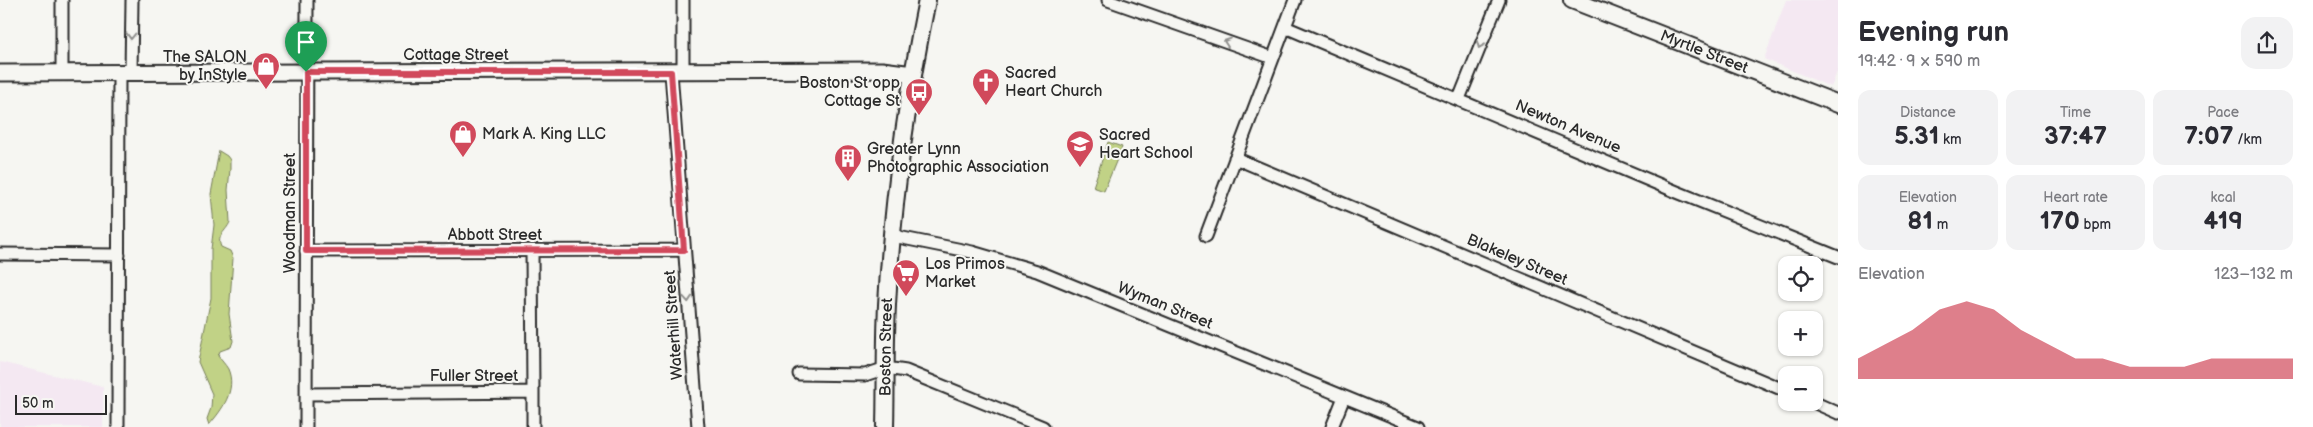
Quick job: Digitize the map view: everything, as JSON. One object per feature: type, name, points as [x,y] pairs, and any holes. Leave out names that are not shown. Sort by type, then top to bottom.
[{"type":"main road","name":"Boston Street","points":[[885,427],[887,297],[893,236],[913,74],[927,0]]},
{"type":"main road","name":"Myrtle Street","points":[[1572,0],[1838,104]]},
{"type":"street","points":[[62,0],[62,73]]},
{"type":"street","points":[[118,427],[119,255],[125,73],[132,0]]},
{"type":"street","name":"Woodman Street","points":[[306,0],[306,427]]},
{"type":"street","name":"Waterhill Street","points":[[683,0],[677,72],[684,250],[698,427]]},
{"type":"street","points":[[1108,0],[1273,58]]},
{"type":"street","points":[[1206,236],[1295,0]]},
{"type":"street","points":[[1459,98],[1499,0]]},
{"type":"street","name":"Newton Avenue","points":[[1285,27],[1838,257]]},
{"type":"street","name":"Cottage Street","points":[[0,73],[882,70],[913,74]]},
{"type":"street","name":"Blakeley Street","points":[[1235,158],[1778,388]]},
{"type":"street","name":"Wyman Street","points":[[893,236],[981,254],[1043,273],[1418,427]]},
{"type":"street","name":"Abbott Street","points":[[306,251],[684,250]]},
{"type":"street","name":"Fuller Street","points":[[306,394],[533,392],[532,251]]},
{"type":"street","points":[[0,254],[119,255]]},
{"type":"street","points":[[799,374],[865,374],[886,368],[910,373],[1043,427]]},
{"type":"street","points":[[532,427],[533,392]]},
{"type":"street","points":[[1332,427],[1344,397]]},
{"type":"street","points":[[1823,406],[1838,413]]},
{"type":"shaded area","points":[[1786,0],[1838,0],[1838,70],[1831,87],[1764,59]]},
{"type":"shaded area","points":[[0,362],[103,387],[103,427],[0,427]]},
{"type":"green space","points":[[1108,142],[1122,147],[1104,191],[1093,187]]},
{"type":"green space","points":[[219,151],[230,160],[228,190],[230,222],[221,236],[220,243],[221,247],[230,251],[233,258],[229,314],[233,341],[231,347],[220,351],[218,356],[228,369],[231,384],[227,399],[209,425],[207,419],[211,408],[212,394],[198,362],[211,298],[211,249],[214,225],[211,194]]},
{"type":"place","name":"The SALON by InStyle","points":[[266,90]]},
{"type":"place","name":"Sacred Heart Church","points":[[986,106]]},
{"type":"place","name":"Boston St opp Cottage St","points":[[919,116]]},
{"type":"place","name":"Mark A. King LLC","points":[[463,158]]},
{"type":"place","name":"Sacred Heart School","points":[[1080,168]]},
{"type":"place","name":"Greater Lynn Photographic Association","points":[[848,182]]},
{"type":"place","name":"Los Primos Market","points":[[906,297]]},
{"type":"route","points":[[306,72],[671,72],[684,250],[306,251],[306,72]]}]
